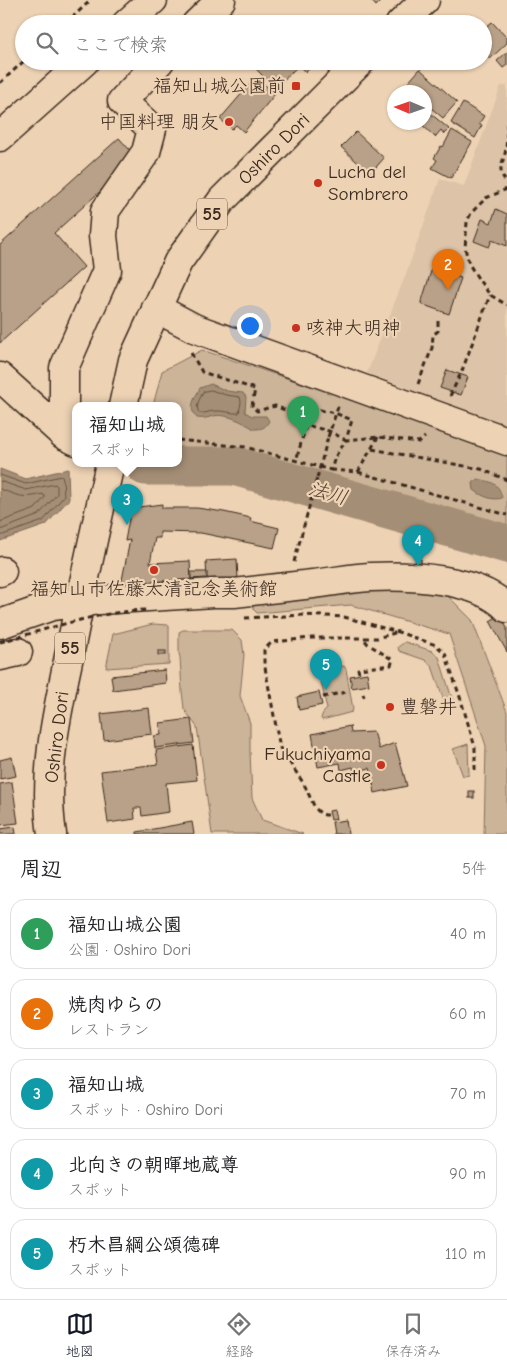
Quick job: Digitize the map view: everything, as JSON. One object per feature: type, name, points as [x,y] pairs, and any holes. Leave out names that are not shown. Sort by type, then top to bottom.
[{"type":"street","points":[[136,15],[153,0]]},
{"type":"street","points":[[205,15],[221,0]]},
{"type":"street","points":[[409,15],[425,0]]},
{"type":"street","points":[[0,137],[74,70]]},
{"type":"street","points":[[70,438],[64,368],[107,270],[103,236],[105,211],[146,152],[152,129],[122,101],[151,70]]},
{"type":"street","name":"Oshiro Dori","points":[[124,402],[133,360],[178,262],[222,200],[352,70]]},
{"type":"street","points":[[156,308],[194,328],[507,442]]},
{"type":"street","points":[[0,377],[70,438]]},
{"type":"street","name":"Oshiro Dori","points":[[52,834],[49,779],[53,741],[79,603],[109,467]]},
{"type":"street","points":[[0,624],[52,606],[118,598],[234,593],[370,577],[414,578],[450,582],[477,588],[501,602],[507,608]]},
{"type":"path","points":[[75,15],[91,0]]},
{"type":"path","points":[[0,83],[15,69]]},
{"type":"path","points":[[507,123],[505,153],[501,161],[500,170],[507,184]]},
{"type":"path","points":[[507,189],[486,198],[471,213],[467,222],[465,248],[469,264],[490,296],[507,305]]},
{"type":"path","points":[[450,397],[462,371],[490,296]]},
{"type":"path","points":[[418,385],[432,348],[434,334],[438,331],[438,319]]},
{"type":"path","points":[[187,346],[202,372],[255,389],[252,406],[257,411],[275,406],[285,410],[310,414]]},
{"type":"path","points":[[295,559],[329,431],[346,383]]},
{"type":"path","points":[[296,460],[311,408],[335,414],[352,420],[346,440],[335,457],[331,470]]},
{"type":"path","points":[[306,425],[329,431],[346,440],[378,438],[419,442],[431,433]]},
{"type":"path","points":[[358,472],[378,438]]},
{"type":"path","points":[[182,440],[245,447],[331,470],[358,472],[507,515]]},
{"type":"path","points":[[372,449],[481,469],[507,480]]},
{"type":"path","points":[[6,650],[102,614],[129,610],[149,610]]},
{"type":"path","points":[[237,619],[304,615],[344,617],[436,645],[445,653],[461,700],[474,747],[475,773]]},
{"type":"path","points":[[328,815],[320,813],[315,808],[304,784],[280,748],[264,662],[264,650],[272,642],[312,638],[377,638],[398,632]]},
{"type":"path","points":[[359,673],[358,670],[391,665],[393,660],[368,644],[363,638]]},
{"type":"path","points":[[323,697],[346,692]]},
{"type":"shaded area","points":[[501,86],[507,86],[507,425],[367,373],[406,274],[440,179],[464,186]]},
{"type":"shaded area","points":[[202,350],[437,428],[507,455],[507,526],[215,449],[182,447],[182,402],[154,402],[162,371]]},
{"type":"shaded area","points":[[345,588],[444,592],[472,620],[507,712],[507,834],[484,834],[486,746],[449,634],[351,605],[257,613],[253,609],[253,603]]},
{"type":"shaded area","points":[[153,624],[169,625],[169,664],[106,668],[113,634]]},
{"type":"shaded area","points":[[183,630],[232,630],[242,640],[244,655],[240,696],[250,723],[252,798],[262,820],[303,834],[212,834],[197,727],[184,709],[179,654],[179,632]]},
{"type":"shaded area","points":[[405,642],[432,651],[439,657],[454,705],[446,707],[432,666],[425,660],[399,651],[398,647]]},
{"type":"shaded area","points":[[344,666],[352,712],[322,720],[323,713],[327,709],[319,672],[320,669]]},
{"type":"shaded area","points":[[468,744],[469,775],[463,776],[453,749]]},
{"type":"water","points":[[211,384],[227,391],[243,393],[246,397],[245,412],[252,416],[266,416],[269,421],[268,423],[263,428],[254,429],[240,421],[224,416],[197,418],[192,407],[194,399],[200,388]]},
{"type":"water","points":[[0,469],[26,479],[68,469],[69,499],[46,525],[0,541]]},
{"type":"water","points":[[478,479],[497,486],[502,498],[487,497],[474,490],[473,483]]},
{"type":"building","points":[[371,0],[382,0],[376,6]]},
{"type":"building","points":[[492,22],[507,38],[507,43],[492,57]]},
{"type":"building","points":[[507,52],[507,65],[503,68],[497,61]]},
{"type":"building","points":[[257,70],[294,70],[275,88]]},
{"type":"building","points":[[419,70],[457,102],[443,118],[432,109],[432,85],[406,85]]},
{"type":"building","points":[[256,77],[275,94],[244,132],[236,125],[232,129],[220,119]]},
{"type":"building","points":[[463,103],[484,116],[479,124],[482,125],[475,138],[451,123]]},
{"type":"building","points":[[432,115],[449,129],[444,134],[441,130],[435,137],[428,130],[432,130]]},
{"type":"building","points":[[452,130],[472,142],[451,178],[432,168],[437,160],[434,158],[441,146],[443,147]]},
{"type":"building","points":[[356,132],[384,158],[370,174],[341,147]]},
{"type":"building","points":[[119,138],[137,158],[54,233],[84,267],[0,343],[0,245]]},
{"type":"building","points":[[496,209],[507,214],[507,246],[492,240],[489,247],[474,241],[482,219],[491,223]]},
{"type":"building","points":[[432,268],[461,278],[449,314],[421,304]]},
{"type":"building","points":[[447,370],[468,377],[461,395],[440,388]]},
{"type":"building","points":[[162,504],[162,508],[197,508],[224,512],[251,518],[250,521],[279,528],[274,548],[201,533],[160,532],[160,538],[155,538],[150,563],[190,561],[191,582],[121,585],[130,540],[125,541],[131,508]]},
{"type":"building","points":[[237,559],[238,580],[207,582],[206,561]]},
{"type":"building","points":[[416,559],[421,559],[421,571],[415,571]]},
{"type":"building","points":[[191,572],[207,572],[207,578],[191,579]]},
{"type":"building","points":[[500,615],[507,628],[507,652],[490,621]]},
{"type":"building","points":[[158,651],[166,651],[166,655],[158,655]]},
{"type":"building","points":[[165,670],[166,683],[113,690],[111,676]]},
{"type":"building","points":[[367,673],[369,685],[352,688],[350,676]]},
{"type":"building","points":[[319,692],[322,705],[299,710],[297,697]]},
{"type":"building","points":[[149,708],[152,734],[104,740],[101,714]]},
{"type":"building","points":[[191,719],[194,743],[155,748],[154,736],[161,735],[160,723]]},
{"type":"building","points":[[350,726],[351,733],[374,732],[379,749],[395,743],[407,786],[375,793],[370,768],[354,772],[353,767],[341,770],[340,763],[318,767],[312,734]]},
{"type":"building","points":[[193,745],[197,780],[166,783],[169,812],[142,816],[141,808],[134,808],[135,819],[108,823],[101,771],[158,764],[156,750]]},
{"type":"building","points":[[12,757],[16,776],[0,779],[0,760]]},
{"type":"building","points":[[12,782],[18,823],[0,825],[0,784]]},
{"type":"building","points":[[469,791],[474,791],[474,798],[469,798]]},
{"type":"building","points":[[334,810],[336,819],[331,820],[329,811]]},
{"type":"building","points":[[346,820],[348,834],[334,834],[332,822]]},
{"type":"building","points":[[192,822],[194,834],[137,834],[137,832]]},
{"type":"building","points":[[15,827],[16,834],[0,834],[0,829]]},
{"type":"waterway","name":"法川","points":[[182,466],[234,466],[507,544]]},
{"type":"place","name":"福知山城公園前","points":[[296,86]]},
{"type":"place","name":"中国料理 朋友","points":[[229,122]]},
{"type":"place","name":"Lucha del Sombrero","points":[[318,183]]},
{"type":"place","name":"焼肉ゆらの","points":[[448,290]]},
{"type":"place","name":"咳神大明神","points":[[296,328]]},
{"type":"place","name":"福知山城公園","points":[[303,437]]},
{"type":"place","name":"福知山城","points":[[127,525]]},
{"type":"place","name":"北向きの朝暉地蔵尊","points":[[418,566]]},
{"type":"place","name":"福知山市佐藤太清記念美術館","points":[[154,570]]},
{"type":"place","name":"朽木昌綱公頌德碑","points":[[326,690]]},
{"type":"place","name":"豊磐井","points":[[390,707]]},
{"type":"place","name":"Fukuchiyama Castle","points":[[381,765]]}]
